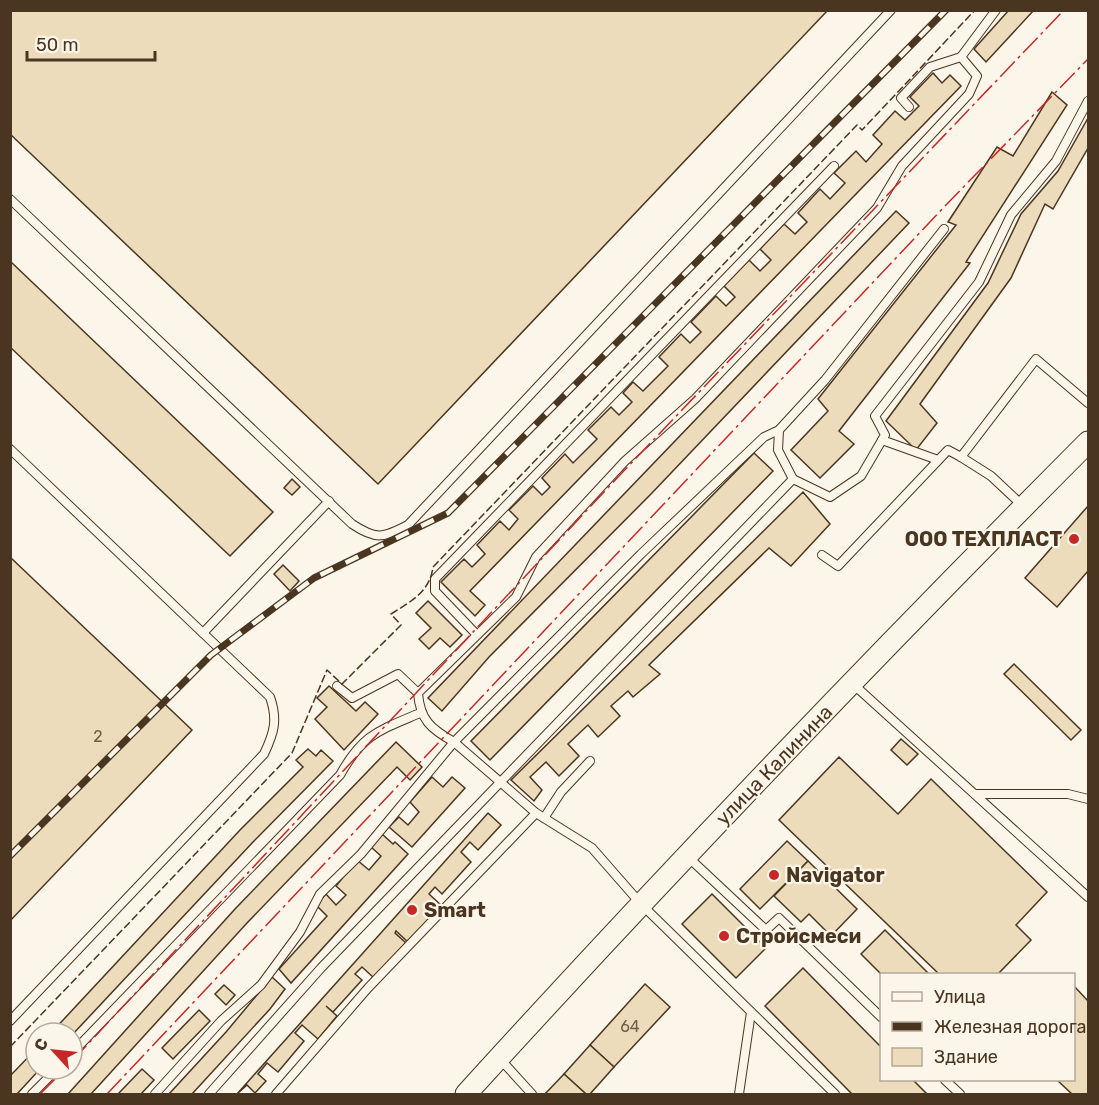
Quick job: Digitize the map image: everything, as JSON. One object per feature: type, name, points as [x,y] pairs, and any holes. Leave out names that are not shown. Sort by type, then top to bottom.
[{"type":"street","name":"улица Калинина","points":[[466,1095],[641,904],[852,683],[1089,442]]},
{"type":"lane","points":[[10,199],[352,524],[369,535],[388,536],[408,525],[891,10]]},
{"type":"lane","points":[[909,107],[901,98],[930,67],[961,57],[996,10]]},
{"type":"lane","points":[[418,693],[516,597],[536,557],[625,461],[694,399],[877,208],[902,166],[969,94],[977,76],[961,57]]},
{"type":"lane","points":[[779,430],[778,450],[793,479],[830,497],[861,476],[885,435],[875,416],[979,282],[1011,215],[1056,161],[1089,101]]},
{"type":"lane","points":[[477,635],[435,591],[435,579],[834,166]]},
{"type":"lane","points":[[155,1095],[221,1021],[261,985],[300,932],[320,894],[361,854],[454,742],[641,554],[764,437],[779,430],[825,380],[944,229]]},
{"type":"lane","points":[[961,457],[1036,359],[1089,403]]},
{"type":"lane","points":[[882,440],[938,460]]},
{"type":"lane","points":[[10,449],[270,697],[276,714],[274,732],[264,754],[10,1021]]},
{"type":"lane","points":[[822,555],[838,566],[948,450],[991,476],[1024,507]]},
{"type":"lane","points":[[209,1095],[321,968],[793,479]]},
{"type":"lane","points":[[203,633],[329,501]]},
{"type":"lane","points":[[337,686],[352,698],[398,674],[418,693],[420,712],[439,734],[454,742],[536,813],[592,848],[641,904],[835,1095]]},
{"type":"lane","points":[[852,683],[1089,897]]},
{"type":"lane","points":[[84,1041],[340,776],[350,757],[371,734],[420,712]]},
{"type":"lane","points":[[543,818],[561,792],[590,761]]},
{"type":"lane","points":[[975,794],[1068,794],[1089,799]]},
{"type":"lane","points":[[276,1095],[368,988],[536,813]]},
{"type":"lane","points":[[687,856],[766,930],[778,918],[880,1016]]},
{"type":"lane","points":[[739,1095],[752,1012]]},
{"type":"lane","points":[[499,1058],[532,1095]]},
{"type":"lane","points":[[32,1095],[45,1081]]},
{"type":"lane","points":[[946,1081],[960,1095]]},
{"type":"building","points":[[10,10],[828,10],[378,484],[10,134]]},
{"type":"building","points":[[1009,10],[1034,10],[986,62],[974,49]]},
{"type":"building","points":[[933,73],[942,83],[950,75],[961,86],[470,591],[485,605],[475,616],[441,582],[464,559],[472,567],[485,554],[477,545],[500,521],[509,530],[518,519],[509,510],[533,486],[542,495],[550,487],[542,478],[565,454],[573,463],[597,439],[588,430],[611,407],[619,415],[632,402],[623,393],[633,382],[643,391],[668,366],[659,357],[681,334],[690,343],[701,332],[691,322],[716,296],[726,306],[735,297],[724,286],[749,260],[760,271],[771,260],[760,249],[784,224],[795,234],[807,222],[798,213],[820,189],[830,199],[845,183],[834,173],[856,151],[866,162],[882,144],[873,135],[895,111],[905,120],[919,106],[910,97]]},
{"type":"building","points":[[1052,92],[1067,105],[966,262],[970,263],[839,431],[854,444],[820,478],[791,450],[828,411],[818,399],[956,225],[948,222],[997,147],[1013,156]]},
{"type":"building","points":[[1088,118],[1088,148],[1053,209],[1045,204],[1011,278],[920,404],[937,423],[916,450],[886,421],[988,283],[1021,214],[1058,171]]},
{"type":"building","points":[[896,211],[909,223],[651,494],[489,657],[442,711],[428,698]]},
{"type":"building","points":[[10,261],[273,512],[230,556],[10,347]]},
{"type":"building","points":[[754,453],[773,471],[490,760],[471,741]]},
{"type":"building","points":[[292,479],[300,487],[292,495],[284,488]]},
{"type":"building","points":[[803,492],[830,524],[791,566],[769,548],[649,665],[660,674],[633,697],[628,691],[611,706],[620,716],[598,737],[588,725],[568,744],[579,756],[559,776],[546,762],[530,777],[542,790],[534,801],[511,780]]},
{"type":"building","name":"ООО ТЕХПЛАСТ","points":[[1088,506],[1088,571],[1057,607],[1025,578]]},
{"type":"building","points":[[10,557],[192,730],[10,921]]},
{"type":"building","points":[[283,565],[299,581],[290,591],[274,574]]},
{"type":"building","points":[[428,601],[462,635],[450,647],[440,638],[429,649],[419,639],[431,628],[416,613]]},
{"type":"building","points":[[1014,664],[1081,730],[1071,740],[1004,674]]},
{"type":"building","points":[[329,686],[356,711],[365,702],[378,714],[344,750],[315,719],[327,707],[317,698]]},
{"type":"building","points":[[901,739],[918,754],[907,765],[891,750]]},
{"type":"building","points":[[396,742],[422,767],[410,780],[397,767],[247,923],[91,1094],[68,1094],[80,1081],[84,1081],[84,1076],[235,909]]},
{"type":"building","points":[[308,749],[316,756],[321,750],[333,761],[253,842],[84,1022],[62,1021],[240,830],[303,767],[296,760]]},
{"type":"building","points":[[839,757],[898,814],[931,779],[1047,892],[1016,925],[1031,940],[999,973],[938,973],[779,820]]},
{"type":"building","points":[[432,777],[443,787],[452,777],[465,788],[412,847],[389,827],[399,817],[408,825],[419,812],[410,802]]},
{"type":"building","points":[[488,813],[501,825],[478,850],[470,842],[461,852],[471,862],[442,894],[435,887],[429,894],[443,907],[409,943],[396,931],[395,933],[406,943],[374,978],[362,967],[355,974],[362,980],[333,1012],[326,1006],[337,1016],[318,1039],[302,1025],[295,1033],[304,1041],[278,1072],[267,1063],[258,1074],[266,1081],[255,1093],[247,1085],[237,1094]]},
{"type":"building","points":[[382,834],[408,854],[291,983],[279,969],[327,916],[316,905],[326,894],[336,905],[346,895],[336,886],[357,860],[369,870],[381,856],[371,847]]},
{"type":"building","name":"Navigator","points":[[787,841],[808,861],[760,909],[740,889]]},
{"type":"building","points":[[808,861],[857,909],[831,936],[809,914],[801,922],[774,896]]},
{"type":"building","name":"Стройсмеси","points":[[712,894],[766,948],[736,978],[682,924]]},
{"type":"building","points":[[885,930],[928,973],[880,973],[861,954]]},
{"type":"building","points":[[803,968],[880,1046],[880,1081],[914,1081],[927,1094],[852,1094],[765,1006]]},
{"type":"building","points":[[272,977],[285,989],[270,1009],[192,1094],[169,1094],[226,1032]]},
{"type":"building","points":[[645,984],[670,1007],[614,1067],[590,1045]]},
{"type":"building","points":[[224,985],[235,995],[226,1005],[215,994]]},
{"type":"building","points":[[1075,987],[1088,1001],[1088,1094],[1072,1094],[1058,1081],[1075,1081]]},
{"type":"building","points":[[199,1010],[210,1021],[173,1059],[162,1048]]},
{"type":"building","points":[[590,1045],[614,1067],[590,1094],[586,1094],[564,1074]]},
{"type":"building","points":[[24,1061],[24,1081],[29,1081],[17,1094],[10,1094],[10,1076]]},
{"type":"building","points":[[142,1069],[154,1080],[141,1094],[118,1094]]},
{"type":"building","points":[[564,1074],[586,1094],[545,1094]]},
{"type":"railway","points":[[10,856],[211,655],[314,578],[448,513],[946,10]]},
{"type":"fence","points":[[10,1047],[292,753],[327,670],[342,684],[401,625],[391,614],[423,590],[433,567],[857,125],[862,130],[975,10]]},
{"type":"power","points":[[84,1048],[618,477],[1064,10]]},
{"type":"power","points":[[107,1094],[945,206],[1088,59]]},
{"type":"power","points":[[40,1094],[53,1081]]},
{"type":"place","name":"ООО ТЕХПЛАСТ","points":[[1074,539]]},
{"type":"place","name":"Navigator","points":[[774,875]]},
{"type":"place","name":"Smart","points":[[412,910]]},
{"type":"place","name":"Стройсмеси","points":[[724,936]]}]
